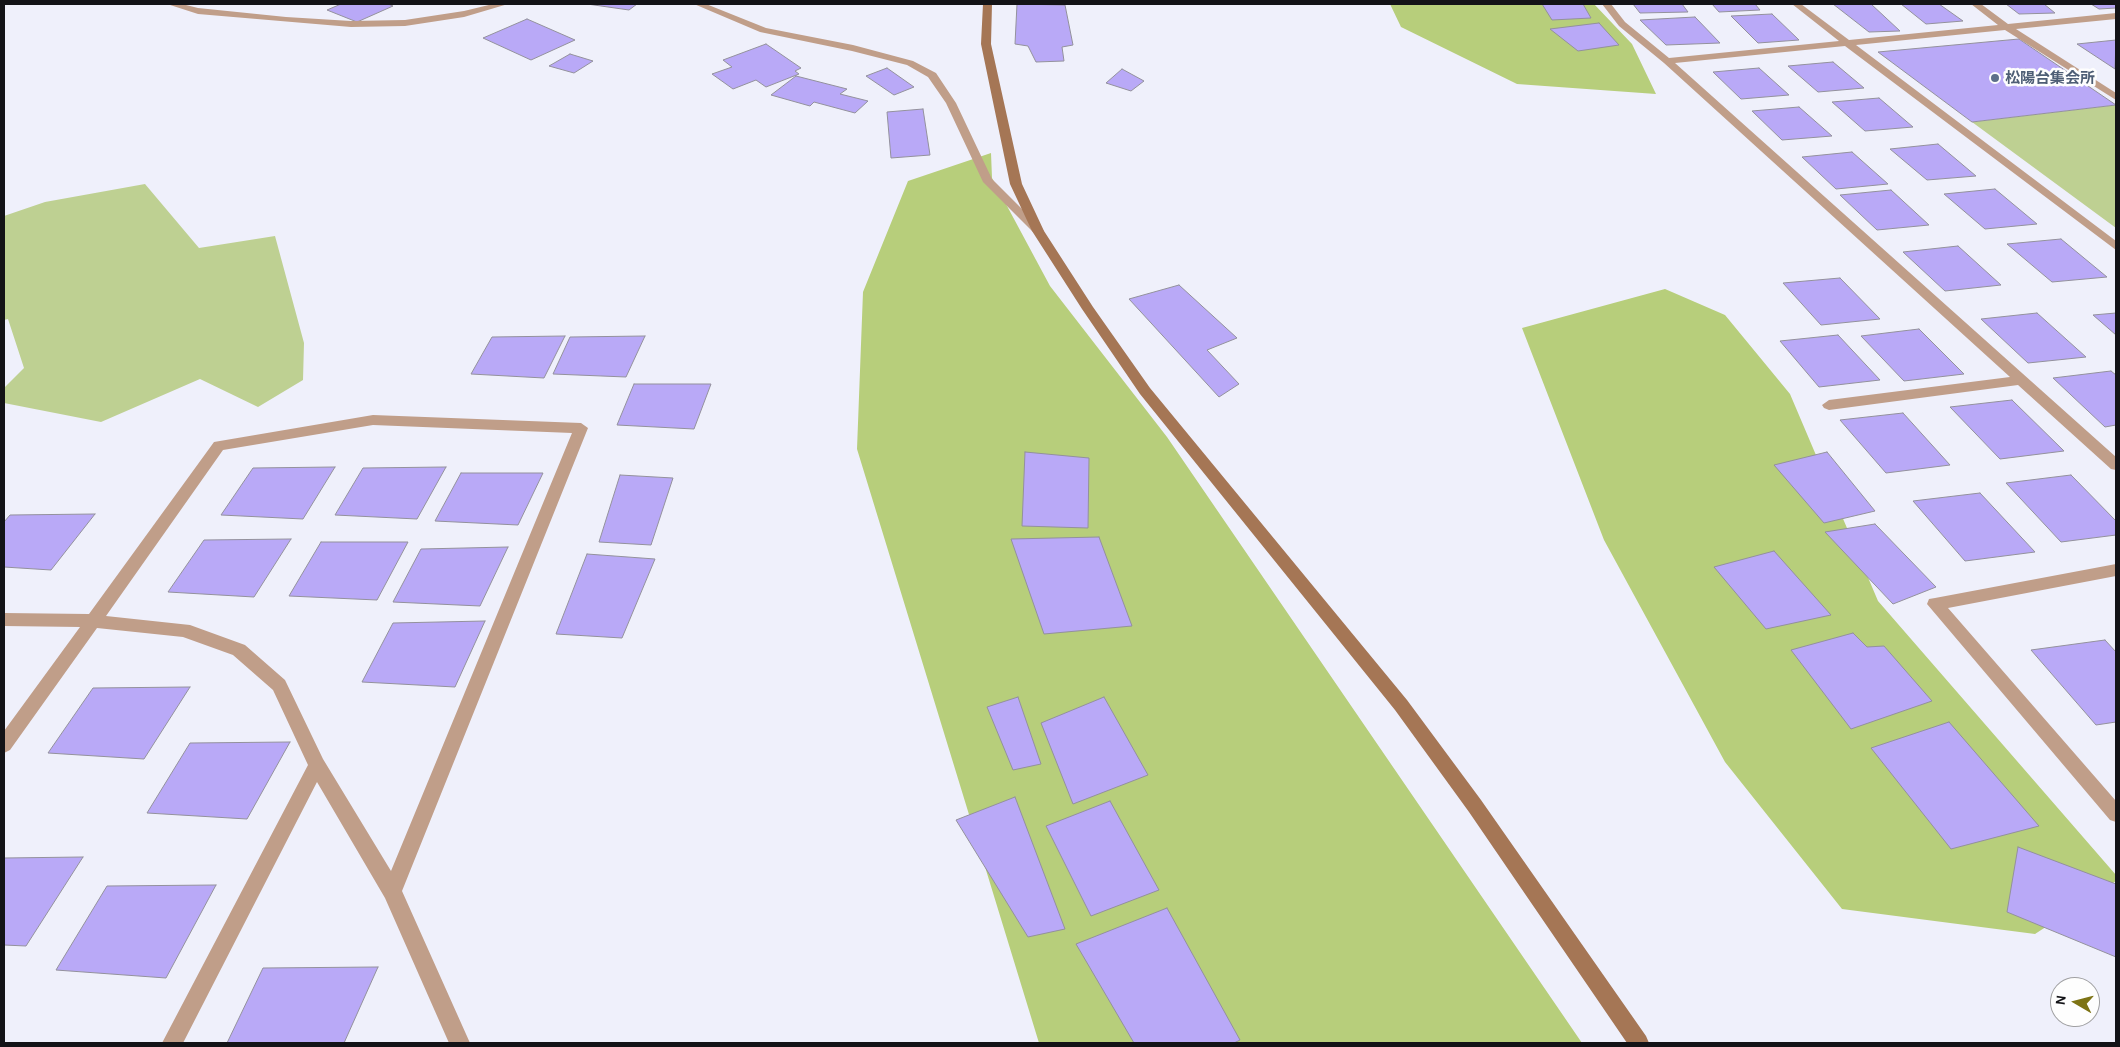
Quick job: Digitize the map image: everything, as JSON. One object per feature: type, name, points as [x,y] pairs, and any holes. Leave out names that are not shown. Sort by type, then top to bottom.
[{"type":"street","points":[[172,4],[208,12],[351,24],[405,23],[464,14],[503,4]]},
{"type":"street","points":[[699,4],[763,30],[881,55],[910,63],[932,75],[951,103],[987,180],[1038,231]]},
{"type":"street","points":[[987,4],[986,44],[1016,184],[1038,231],[1145,391],[1407,713],[1475,806],[1639,1043]]},
{"type":"street","points":[[1606,4],[1622,24],[1667,61],[2116,465]]},
{"type":"street","points":[[1796,4],[2116,246]]},
{"type":"street","points":[[1975,4],[2008,28],[2116,97]]},
{"type":"street","points":[[1667,61],[2116,16]]},
{"type":"street","points":[[1828,404],[2021,380]]},
{"type":"street","points":[[4,745],[220,446],[373,420],[581,428],[392,890]]},
{"type":"street","points":[[2116,570],[1935,604],[2116,814]]},
{"type":"street","points":[[4,619],[92,621],[184,630],[238,650],[279,685],[317,765],[392,890],[460,1043]]},
{"type":"street","points":[[172,1043],[317,765]]},
{"type":"green space","points":[[1390,4],[1594,4],[1632,44],[1656,94],[1517,84],[1401,27]]},
{"type":"green space","points":[[2116,105],[2116,228],[1972,122]]},
{"type":"green space","points":[[991,153],[992,178],[1050,286],[1167,437],[1582,1043],[1039,1043],[857,449],[863,292],[908,181]]},
{"type":"green space","points":[[145,184],[199,248],[275,236],[304,343],[303,380],[258,407],[200,379],[101,422],[4,403],[4,388],[24,368],[8,319],[4,320],[4,216],[45,202]]},
{"type":"green space","points":[[1665,289],[1725,315],[1790,394],[1878,601],[2116,875],[2116,881],[2035,934],[1842,909],[1725,762],[1604,540],[1522,328]]},
{"type":"building","points":[[341,4],[388,4],[393,6],[357,22],[327,10]]},
{"type":"building","points":[[587,4],[637,4],[629,10]]},
{"type":"building","points":[[1017,4],[1065,5],[1073,45],[1062,47],[1064,61],[1036,62],[1028,46],[1015,44]]},
{"type":"building","points":[[1542,4],[1583,4],[1591,18],[1552,20]]},
{"type":"building","points":[[1633,4],[1682,4],[1688,12],[1640,13]]},
{"type":"building","points":[[1712,4],[1755,4],[1760,10],[1719,12]]},
{"type":"building","points":[[1833,4],[1871,4],[1900,31],[1869,32]]},
{"type":"building","points":[[1901,4],[1939,4],[1963,21],[1926,24]]},
{"type":"building","points":[[2006,4],[2044,4],[2055,13],[2019,14]]},
{"type":"building","points":[[2091,4],[2116,4],[2116,8],[2099,9]]},
{"type":"building","points":[[1772,14],[1799,40],[1758,43],[1731,16]]},
{"type":"building","points":[[1695,17],[1720,43],[1666,45],[1640,20]]},
{"type":"building","points":[[527,19],[575,40],[531,60],[483,38]]},
{"type":"building","points":[[1599,23],[1619,45],[1578,51],[1550,29]]},
{"type":"building","name":"松陽台集会所","points":[[2019,39],[2116,105],[1972,122],[1878,52]]},
{"type":"building","points":[[2116,40],[2115,69],[2077,44]]},
{"type":"building","points":[[766,44],[801,68],[795,71],[799,74],[766,87],[756,80],[733,89],[712,74],[732,67],[723,60]]},
{"type":"building","points":[[570,54],[593,61],[574,73],[549,66]]},
{"type":"building","points":[[1833,62],[1864,88],[1818,92],[1788,66]]},
{"type":"building","points":[[887,68],[914,87],[894,95],[866,76]]},
{"type":"building","points":[[1759,68],[1789,95],[1741,99],[1713,72]]},
{"type":"building","points":[[1122,69],[1144,81],[1131,91],[1106,83]]},
{"type":"building","points":[[796,76],[847,89],[840,94],[868,101],[855,113],[814,102],[810,106],[771,95]]},
{"type":"building","points":[[1879,98],[1913,127],[1865,131],[1832,102]]},
{"type":"building","points":[[1799,107],[1832,136],[1782,140],[1752,111]]},
{"type":"building","points":[[923,109],[930,155],[891,158],[887,112]]},
{"type":"building","points":[[1938,144],[1976,176],[1927,180],[1890,149]]},
{"type":"building","points":[[1852,152],[1888,184],[1836,189],[1802,157]]},
{"type":"building","points":[[1995,189],[2037,224],[1985,229],[1944,194]]},
{"type":"building","points":[[1891,190],[1929,225],[1877,230],[1840,195]]},
{"type":"building","points":[[2061,239],[2107,277],[2052,282],[2007,244]]},
{"type":"building","points":[[1958,246],[2001,285],[1945,291],[1903,252]]},
{"type":"building","points":[[1840,278],[1880,319],[1821,325],[1783,283]]},
{"type":"building","points":[[1179,285],[1237,338],[1207,350],[1239,384],[1219,397],[1129,299]]},
{"type":"building","points":[[2037,313],[2086,357],[2028,363],[1981,319]]},
{"type":"building","points":[[2116,313],[2116,335],[2093,315]]},
{"type":"building","points":[[1919,329],[1964,374],[1904,381],[1861,336]]},
{"type":"building","points":[[1838,335],[1880,380],[1819,387],[1780,341]]},
{"type":"building","points":[[565,336],[544,378],[471,374],[492,337]]},
{"type":"building","points":[[645,336],[626,377],[553,374],[570,337]]},
{"type":"building","points":[[2111,371],[2116,375],[2116,425],[2105,427],[2053,378]]},
{"type":"building","points":[[634,384],[711,384],[694,429],[617,425]]},
{"type":"building","points":[[2012,400],[2064,451],[2000,459],[1950,407]]},
{"type":"building","points":[[1903,413],[1950,465],[1886,473],[1840,420]]},
{"type":"building","points":[[1025,452],[1089,458],[1088,528],[1022,526]]},
{"type":"building","points":[[1827,452],[1875,511],[1824,523],[1774,465]]},
{"type":"building","points":[[335,467],[303,519],[221,515],[253,468]]},
{"type":"building","points":[[446,467],[417,519],[335,515],[363,468]]},
{"type":"building","points":[[461,473],[543,473],[518,525],[435,521]]},
{"type":"building","points":[[620,475],[673,478],[651,545],[599,542]]},
{"type":"building","points":[[2071,475],[2116,521],[2116,535],[2061,542],[2006,483]]},
{"type":"building","points":[[1980,493],[2035,552],[1965,561],[1913,501]]},
{"type":"building","points":[[95,514],[51,570],[4,567],[4,522],[10,515]]},
{"type":"building","points":[[1875,524],[1936,587],[1893,604],[1825,532]]},
{"type":"building","points":[[1099,537],[1132,626],[1044,634],[1011,539]]},
{"type":"building","points":[[291,539],[254,597],[168,592],[204,540]]},
{"type":"building","points":[[321,542],[408,542],[377,600],[289,596]]},
{"type":"building","points":[[508,547],[480,606],[393,602],[421,549]]},
{"type":"building","points":[[1774,551],[1831,615],[1766,629],[1714,567]]},
{"type":"building","points":[[587,554],[655,559],[622,638],[556,634]]},
{"type":"building","points":[[485,621],[455,687],[362,682],[393,623]]},
{"type":"building","points":[[1853,633],[1867,647],[1884,646],[1932,701],[1851,729],[1791,650]]},
{"type":"building","points":[[2105,640],[2116,652],[2116,722],[2096,725],[2031,650]]},
{"type":"building","points":[[190,687],[144,759],[48,753],[93,688]]},
{"type":"building","points":[[1018,697],[1041,764],[1013,770],[987,707]]},
{"type":"building","points":[[1104,697],[1148,775],[1073,804],[1041,723]]},
{"type":"building","points":[[1949,722],[2039,826],[1951,849],[1871,748]]},
{"type":"building","points":[[290,742],[247,819],[147,813],[190,743]]},
{"type":"building","points":[[1015,797],[1065,929],[1028,937],[956,820]]},
{"type":"building","points":[[1110,801],[1159,890],[1091,916],[1046,826]]},
{"type":"building","points":[[2018,847],[2116,884],[2116,957],[2007,912]]},
{"type":"building","points":[[83,857],[26,946],[4,945],[4,858]]},
{"type":"building","points":[[216,885],[166,978],[56,970],[107,886]]},
{"type":"building","points":[[1167,908],[1240,1040],[1234,1043],[1134,1043],[1076,944]]},
{"type":"building","points":[[378,967],[344,1043],[227,1043],[263,968]]},
{"type":"place","name":"松陽台集会所","points":[[1995,78]]}]
